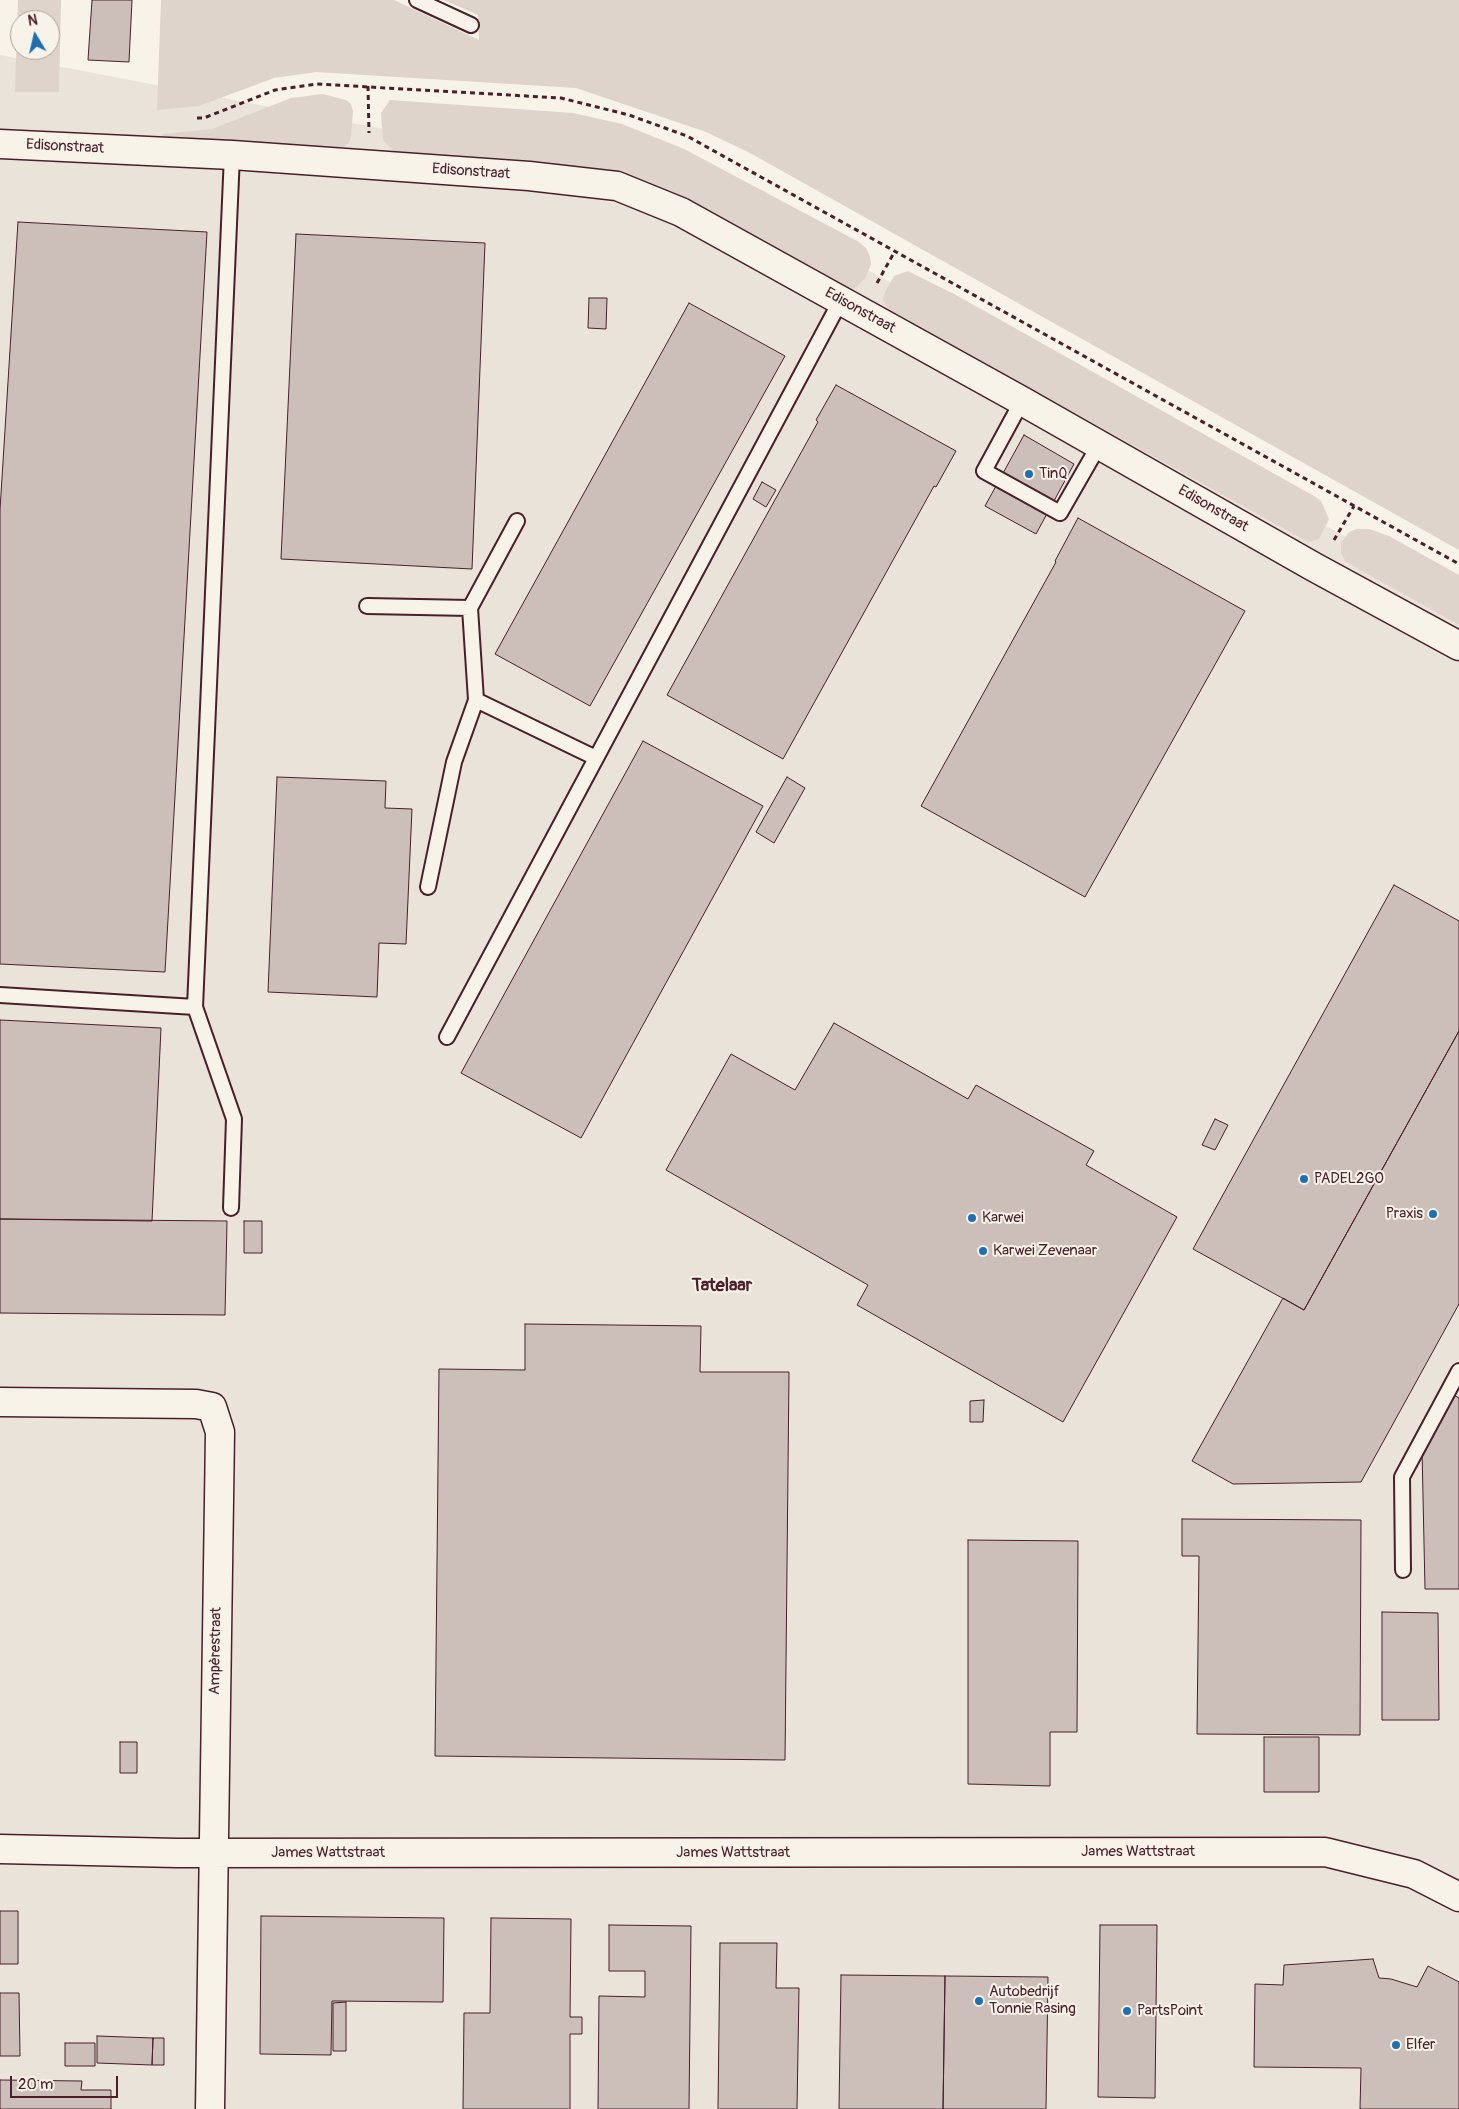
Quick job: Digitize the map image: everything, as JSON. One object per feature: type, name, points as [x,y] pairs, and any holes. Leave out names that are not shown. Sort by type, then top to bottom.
[{"type":"street","name":"Edisonstraat","points":[[0,144],[232,154],[529,176],[617,186],[681,212],[1022,401],[1314,567],[1459,646]]},
{"type":"street","name":"Ampèrestraat","points":[[0,1402],[196,1404],[212,1408],[220,1432],[210,2109]]},
{"type":"street","name":"James Wattstraat","points":[[0,1849],[213,1853],[1325,1852],[1414,1874],[1459,1897]]},
{"type":"lane","points":[[417,0],[471,25]]},
{"type":"lane","points":[[231,1208],[234,1120],[195,1007],[232,154]]},
{"type":"lane","points":[[447,1037],[841,300]]},
{"type":"lane","points":[[1022,401],[984,471],[1060,514],[1099,445]]},
{"type":"lane","points":[[428,887],[454,762],[476,700],[470,608],[517,521]]},
{"type":"lane","points":[[367,606],[470,608]]},
{"type":"lane","points":[[476,700],[596,758]]},
{"type":"lane","points":[[0,995],[195,1007]]},
{"type":"lane","points":[[1403,1570],[1402,1477],[1459,1372]]},
{"type":"path","points":[[368,86],[370,165]]},
{"type":"path","points":[[1314,567],[1327,552],[1354,506]]},
{"type":"shaded area","points":[[18,0],[61,0],[60,46],[60,10],[18,10]]},
{"type":"shaded area","points":[[161,0],[394,0],[479,40],[478,15],[444,0],[1459,0],[1459,550],[750,153],[706,132],[576,88],[316,72],[274,78],[199,106],[157,110]]},
{"type":"shaded area","points":[[0,55],[10,57],[10,60],[26,60],[737,197],[1459,600],[1459,2109],[0,2109]]},
{"type":"shaded area","points":[[16,60],[60,60],[59,92],[15,92]]},
{"type":"shaded area","points":[[323,94],[346,100],[351,104],[353,111],[349,143],[338,150],[162,141],[163,134],[212,129],[291,98]]},
{"type":"shaded area","points":[[390,100],[573,113],[622,124],[684,149],[859,242],[866,248],[871,264],[866,277],[853,290],[680,197],[610,174],[513,159],[395,152],[383,140],[381,113]]},
{"type":"shaded area","points":[[908,271],[956,295],[1314,496],[1321,501],[1329,519],[1319,539],[1308,542],[889,310],[883,300],[885,292],[894,276]]},
{"type":"shaded area","points":[[1357,529],[1369,529],[1389,536],[1459,575],[1459,625],[1346,562],[1341,553],[1341,543],[1349,532]]},
{"type":"building","points":[[92,0],[132,0],[129,62],[88,60]]},
{"type":"building","points":[[18,222],[207,232],[165,972],[0,964],[0,510]]},
{"type":"building","points":[[296,234],[485,243],[472,569],[281,559]]},
{"type":"building","points":[[589,298],[607,298],[606,329],[588,328]]},
{"type":"building","points":[[689,303],[785,356],[590,706],[495,654]]},
{"type":"building","points":[[836,385],[956,451],[936,487],[934,486],[783,759],[667,695],[818,422],[816,420]]},
{"type":"building","points":[[1024,435],[1074,464],[1036,534],[985,506]]},
{"type":"building","points":[[762,482],[776,490],[766,507],[753,499]]},
{"type":"building","points":[[1078,518],[1245,611],[1085,897],[921,806],[1056,562]]},
{"type":"building","points":[[643,741],[763,806],[581,1138],[461,1073]]},
{"type":"building","points":[[277,777],[386,781],[385,808],[412,809],[406,944],[379,943],[377,997],[268,992]]},
{"type":"building","points":[[787,777],[805,788],[774,843],[756,832]]},
{"type":"building","points":[[1394,885],[1459,921],[1459,1031],[1304,1310],[1193,1249]]},
{"type":"building","points":[[0,1020],[161,1028],[152,1221],[0,1219]]},
{"type":"building","name":"Karwei Zevenaar","points":[[834,1023],[968,1099],[976,1085],[1094,1151],[1086,1165],[1177,1217],[1063,1422],[857,1305],[868,1285],[666,1170],[731,1054],[795,1090]]},
{"type":"building","points":[[1459,1031],[1459,1304],[1361,1482],[1233,1484],[1192,1461],[1283,1298],[1304,1310]]},
{"type":"building","points":[[1215,1119],[1228,1125],[1215,1150],[1202,1145]]},
{"type":"building","points":[[0,1219],[227,1221],[225,1315],[0,1313]]},
{"type":"building","points":[[244,1221],[262,1221],[262,1253],[244,1253]]},
{"type":"building","points":[[525,1324],[701,1326],[700,1372],[789,1372],[785,1760],[435,1756],[439,1369],[525,1370]]},
{"type":"building","points":[[1452,1394],[1459,1398],[1459,1589],[1425,1589],[1422,1450]]},
{"type":"building","points":[[984,1400],[983,1422],[970,1422],[970,1401]]},
{"type":"building","points":[[1182,1519],[1361,1520],[1360,1735],[1197,1734],[1199,1556],[1182,1556]]},
{"type":"building","points":[[968,1540],[1078,1541],[1077,1732],[1050,1732],[1050,1786],[968,1784]]},
{"type":"building","points":[[1382,1612],[1438,1613],[1439,1720],[1382,1720]]},
{"type":"building","points":[[1264,1737],[1319,1737],[1319,1792],[1264,1792]]},
{"type":"building","points":[[120,1742],[137,1742],[137,1773],[120,1773]]},
{"type":"building","points":[[0,1911],[18,1911],[18,1964],[0,1964]]},
{"type":"building","points":[[261,1916],[444,1918],[443,2002],[332,2001],[331,2055],[260,2054]]},
{"type":"building","points":[[491,1918],[571,1919],[570,2017],[582,2017],[582,2034],[570,2034],[570,2109],[463,2109],[464,2013],[490,2013]]},
{"type":"building","points":[[609,1925],[691,1926],[689,2109],[598,2109],[599,1996],[645,1997],[645,1971],[609,1971]]},
{"type":"building","points":[[1100,1925],[1157,1925],[1155,2098],[1098,2097]]},
{"type":"building","points":[[720,1943],[777,1943],[776,1988],[799,1988],[797,2109],[718,2109]]},
{"type":"building","points":[[1373,1959],[1379,1978],[1391,1979],[1417,1987],[1428,1966],[1459,1982],[1459,2109],[1360,2109],[1361,2068],[1254,2067],[1255,1984],[1283,1985],[1284,1965]]},
{"type":"building","points":[[841,1975],[945,1976],[943,2109],[839,2109]]},
{"type":"building","points":[[945,1976],[1048,1977],[1046,2109],[943,2109]]},
{"type":"building","points":[[0,1993],[19,1993],[20,2056],[0,2056]]},
{"type":"building","points":[[346,2002],[346,2051],[333,2051],[333,2003]]},
{"type":"building","points":[[97,2036],[153,2038],[152,2065],[97,2063]]},
{"type":"building","points":[[153,2038],[164,2038],[164,2065],[152,2065]]},
{"type":"building","points":[[65,2043],[95,2043],[95,2066],[65,2066]]},
{"type":"building","points":[[0,2080],[82,2081],[81,2090],[111,2090],[111,2109],[0,2109]]},
{"type":"place","name":"TinQ","points":[[1029,474]]},
{"type":"place","name":"PADEL2GO","points":[[1304,1179]]},
{"type":"place","name":"Praxis","points":[[1433,1214]]},
{"type":"place","name":"Karwei","points":[[972,1218]]},
{"type":"place","name":"Karwei Zevenaar","points":[[983,1251]]},
{"type":"place","name":"Autobedrijf Tonnie Rasing","points":[[979,2001]]},
{"type":"place","name":"PartsPoint","points":[[1127,2011]]},
{"type":"place","name":"Elfer","points":[[1396,2045]]},
{"type":"district","name":"Tatelaar","points":[[722,1286]]}]
